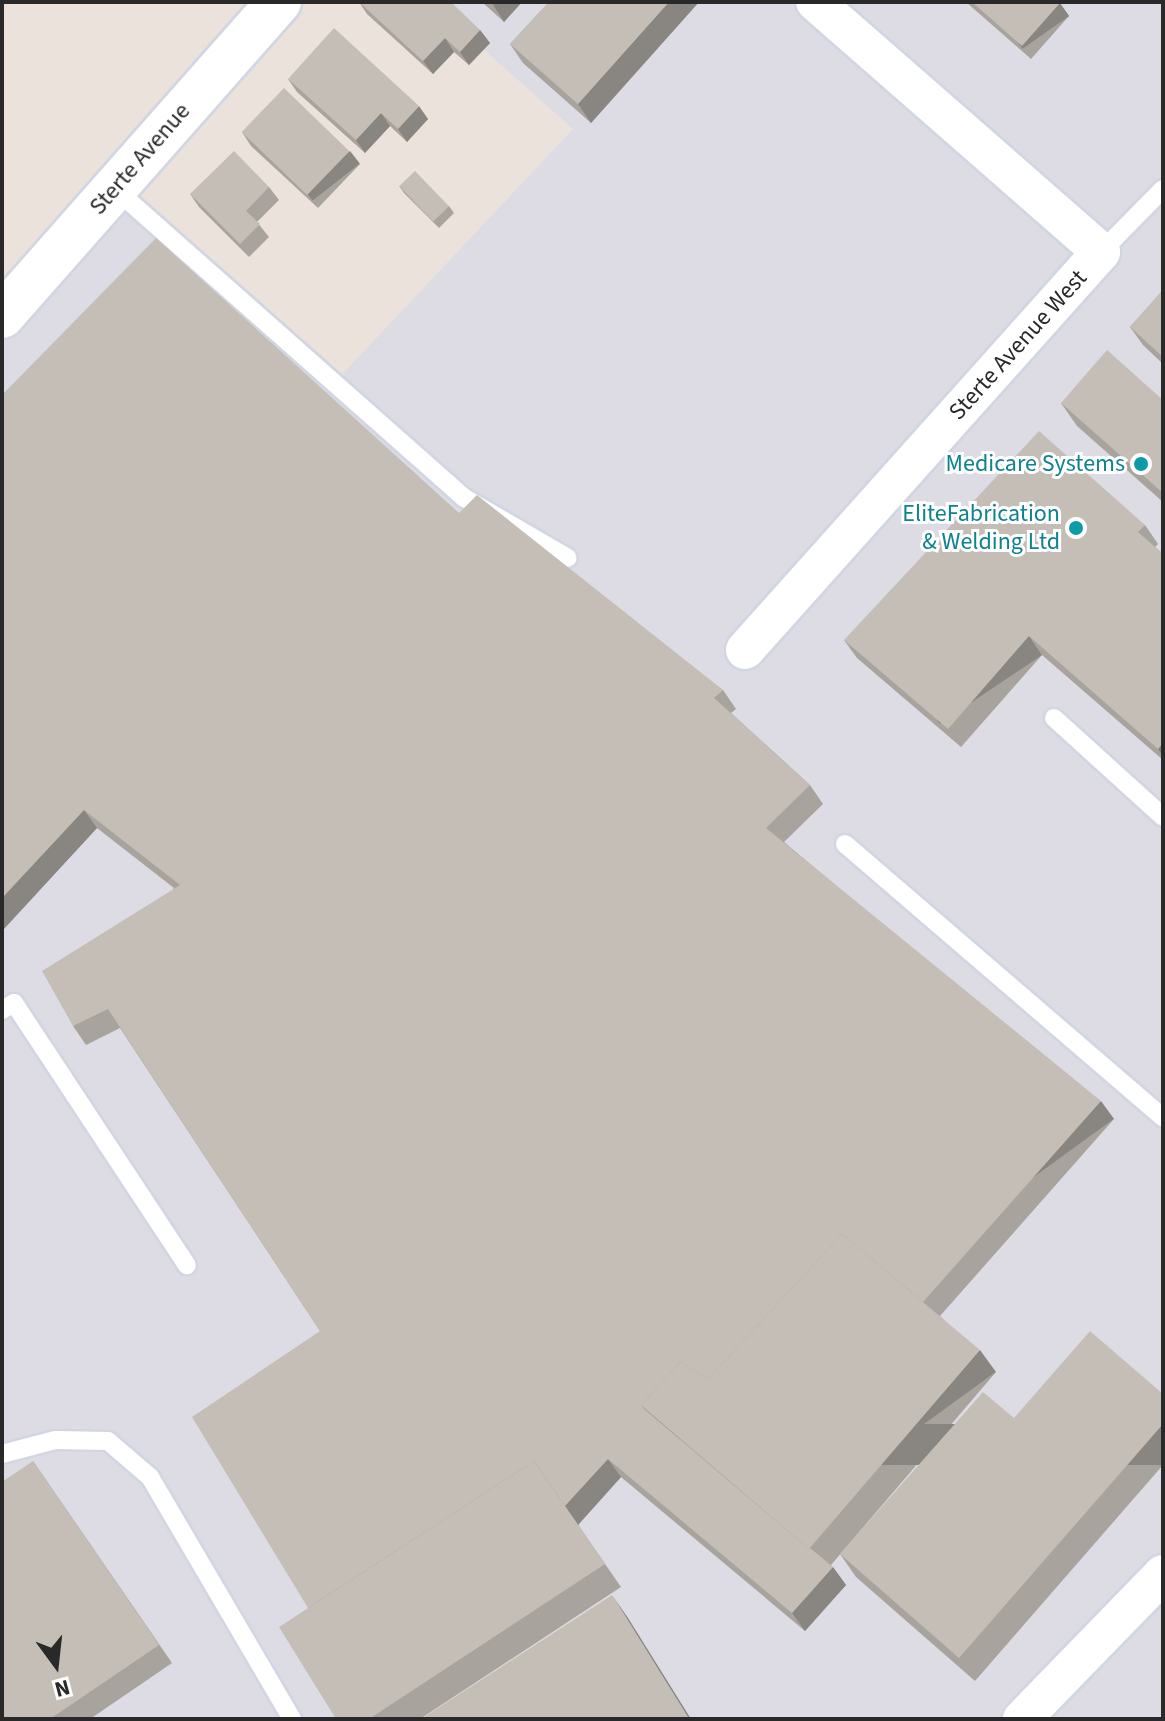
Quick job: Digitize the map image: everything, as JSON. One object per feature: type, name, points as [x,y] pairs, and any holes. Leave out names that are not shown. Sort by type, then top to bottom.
[{"type":"street","name":"Sterte Avenue","points":[[2,316],[279,2]]},
{"type":"street","name":"Sterte Avenue West","points":[[745,650],[1101,252],[830,7]]},
{"type":"street","points":[[1022,1719],[1163,1574]]},
{"type":"lane","points":[[114,188],[463,497],[568,558]]},
{"type":"lane","points":[[1101,252],[1163,189]]},
{"type":"lane","points":[[1054,718],[1163,817]]},
{"type":"lane","points":[[845,844],[1163,1118]]},
{"type":"lane","points":[[2,1010],[14,1003],[187,1265]]},
{"type":"lane","points":[[2,1454],[55,1440],[108,1441],[150,1477],[292,1719]]},
{"type":"shaded area","points":[[430,2],[1163,2],[1163,1719],[2,1719],[2,316],[114,188],[333,384],[573,129]]},
{"type":"building","points":[[359,2],[451,2],[480,30],[460,52],[445,38],[423,61]]},
{"type":"building","points":[[549,2],[669,2],[578,104],[510,44]]},
{"type":"building","points":[[972,2],[1058,2],[1060,3],[1022,46]]},
{"type":"building","points":[[334,28],[419,106],[398,129],[381,113],[356,140],[288,79]]},
{"type":"building","points":[[284,88],[349,151],[307,195],[242,132]]},
{"type":"building","points":[[234,151],[269,187],[246,211],[260,224],[240,244],[190,194]]},
{"type":"building","points":[[415,171],[449,206],[433,222],[399,186]]},
{"type":"building","points":[[156,238],[459,513],[477,495],[723,690],[714,698],[810,785],[766,828],[1101,1101],[923,1302],[842,1234],[708,1379],[680,1362],[641,1405],[833,1567],[792,1613],[608,1459],[565,1506],[534,1461],[308,1608],[192,1417],[320,1331],[108,1009],[73,1026],[42,971],[180,885],[84,810],[2,898],[2,395]]},
{"type":"building","points":[[1163,290],[1163,357],[1130,327]]},
{"type":"building","name":"Medicare Systems","points":[[1107,350],[1163,400],[1163,493],[1061,403]]},
{"type":"building","points":[[1039,431],[1145,525],[1138,532],[1163,554],[1163,743],[1158,749],[1029,636],[948,729],[844,640]]},
{"type":"building","points":[[842,1234],[980,1350],[809,1549],[641,1405],[680,1362],[708,1379]]},
{"type":"building","points":[[1090,1331],[1163,1394],[1163,1424],[959,1658],[840,1554],[983,1392],[1014,1418]]},
{"type":"building","points":[[33,1461],[159,1645],[50,1719],[2,1719],[2,1482]]},
{"type":"building","points":[[534,1461],[605,1564],[369,1719],[336,1719],[279,1627]]},
{"type":"building","points":[[612,1595],[689,1719],[421,1719]]},
{"type":"place","name":"Medicare Systems","points":[[1141,464]]},
{"type":"place","name":"EliteFabrication & Welding Ltd","points":[[1076,528]]}]
